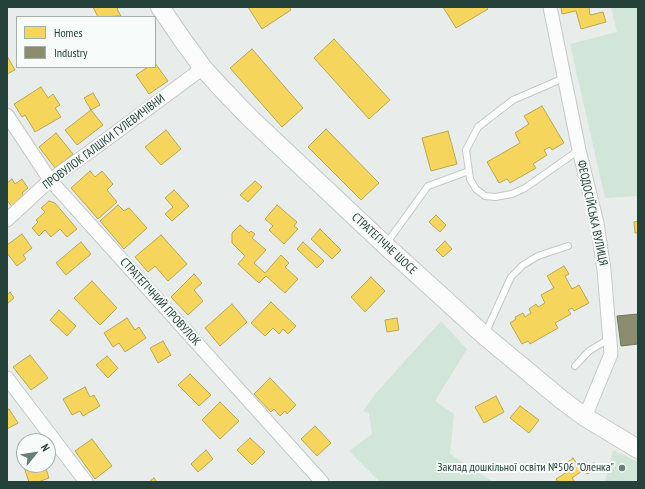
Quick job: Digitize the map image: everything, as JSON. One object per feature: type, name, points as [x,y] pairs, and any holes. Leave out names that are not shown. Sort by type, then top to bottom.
[{"type":"street","name":"СТРАТЕГІЧНЕ ШОСЕ","points":[[160,7],[203,68],[249,117],[385,245],[485,336],[585,417],[638,449]]},
{"type":"street","name":"ФЕОДОСІЙСЬКА ВУЛИЦЯ","points":[[550,7],[579,150],[597,223],[604,270],[610,339],[611,354],[585,417]]},
{"type":"street","name":"ПРОВУЛОК ГАЛШКИ ГУЛЕВИЧІВНИ","points":[[7,220],[50,180],[100,145],[203,68]]},
{"type":"street","name":"СТРАТЕГІЧНИЙ ПРОВУЛОК","points":[[7,115],[50,180],[322,482]]},
{"type":"street","points":[[7,378],[86,482]]},
{"type":"lane","points":[[564,78],[513,100],[478,127],[466,150],[470,179],[484,196],[495,198],[512,194],[525,188],[579,150]]},
{"type":"lane","points":[[385,245],[428,186],[469,171]]},
{"type":"lane","points":[[485,336],[512,277],[523,265],[538,256],[568,246]]},
{"type":"lane","points":[[575,366],[589,351],[610,339]]},
{"type":"green space","points":[[611,7],[638,7],[638,196],[605,198],[570,44],[617,32]]},
{"type":"green space","points":[[441,321],[467,349],[435,401],[454,414],[450,454],[493,482],[380,482],[349,451],[372,434],[369,413],[363,411],[376,393]]},
{"type":"green space","name":"Заклад дошкільної освіти №506 \"Оленка\"","points":[[613,450],[638,462],[638,482],[605,482]]},
{"type":"building: Homes","points":[[93,7],[119,7],[117,9],[121,16],[98,16]]},
{"type":"building: Homes","points":[[248,7],[289,7],[291,10],[262,29]]},
{"type":"building: Homes","points":[[443,7],[486,7],[488,9],[456,28]]},
{"type":"building: Homes","points":[[561,7],[589,7],[590,15],[603,12],[606,22],[581,29],[576,11],[562,14]]},
{"type":"building: Homes","points":[[334,39],[390,100],[369,119],[314,58]]},
{"type":"building: Homes","points":[[252,49],[303,108],[282,127],[230,68]]},
{"type":"building: Homes","points":[[7,56],[15,70],[7,74]]},
{"type":"building: Homes","points":[[156,64],[168,81],[149,94],[136,75],[146,68],[156,68]]},
{"type":"building: Homes","points":[[41,87],[48,98],[53,94],[60,105],[55,108],[61,117],[35,132],[25,115],[22,117],[14,104]]},
{"type":"building: Homes","points":[[93,93],[100,105],[91,110],[84,98]]},
{"type":"building: Homes","points":[[542,106],[564,143],[552,150],[550,147],[544,150],[547,155],[533,164],[536,168],[510,183],[507,179],[499,183],[487,162],[520,143],[515,133],[529,124],[524,116]]},
{"type":"building: Homes","points":[[91,110],[103,125],[77,145],[65,130]]},
{"type":"building: Homes","points":[[326,129],[379,183],[361,200],[308,147]]},
{"type":"building: Homes","points":[[166,130],[181,149],[161,165],[145,147]]},
{"type":"building: Homes","points":[[448,131],[457,164],[431,171],[422,138]]},
{"type":"building: Homes","points":[[56,133],[73,154],[55,168],[39,147]]},
{"type":"building: Homes","points":[[90,171],[95,177],[102,171],[113,184],[107,190],[117,202],[98,219],[71,188]]},
{"type":"building: Homes","points":[[12,179],[15,184],[22,179],[28,188],[22,193],[25,197],[12,207],[7,200],[7,183]]},
{"type":"building: Homes","points":[[255,181],[262,187],[248,202],[240,195]]},
{"type":"building: Homes","points":[[174,190],[189,206],[172,221],[165,214],[173,207],[165,198]]},
{"type":"building: Homes","points":[[49,201],[55,203],[77,229],[67,237],[60,229],[51,237],[45,230],[39,236],[32,228],[38,222],[36,220],[45,212],[41,208]]},
{"type":"building: Homes","points":[[118,205],[124,211],[129,208],[147,228],[124,249],[100,221]]},
{"type":"building: Homes","points":[[277,205],[297,222],[294,226],[298,229],[284,244],[269,230],[273,226],[265,219]]},
{"type":"building: Homes","points":[[436,215],[446,225],[440,232],[429,222]]},
{"type":"building: Homes","points":[[638,221],[638,233],[635,233],[634,222]]},
{"type":"building: Homes","points":[[240,225],[249,233],[251,231],[255,234],[252,238],[266,250],[254,263],[265,273],[281,255],[289,263],[285,267],[298,279],[285,293],[266,276],[259,283],[238,264],[245,256],[232,243],[232,233]]},
{"type":"building: Homes","points":[[320,229],[341,250],[332,259],[311,239]]},
{"type":"building: Homes","points":[[22,234],[32,248],[23,255],[26,259],[17,266],[7,253],[7,245]]},
{"type":"building: Homes","points":[[161,235],[187,264],[168,281],[155,266],[148,272],[135,257]]},
{"type":"building: Homes","points":[[445,241],[452,249],[443,257],[436,250]]},
{"type":"building: Homes","points":[[81,242],[91,254],[66,275],[56,263]]},
{"type":"building: Homes","points":[[303,242],[324,261],[317,268],[297,249]]},
{"type":"building: Homes","points":[[564,266],[569,274],[565,276],[572,289],[579,285],[589,303],[574,311],[572,308],[568,310],[571,314],[555,323],[558,328],[530,344],[528,341],[522,344],[510,323],[516,319],[515,317],[523,313],[525,317],[531,313],[529,309],[536,304],[538,307],[545,303],[541,295],[554,288],[547,276]]},
{"type":"building: Homes","points":[[194,274],[202,283],[194,290],[203,301],[188,315],[171,297]]},
{"type":"building: Homes","points":[[371,277],[385,291],[365,312],[351,297]]},
{"type":"building: Homes","points":[[92,281],[117,308],[100,325],[74,298]]},
{"type":"building: Homes","points":[[10,292],[14,298],[7,304],[7,295]]},
{"type":"building: Homes","points":[[271,302],[296,326],[288,334],[283,329],[279,334],[273,328],[265,336],[251,323]]},
{"type":"building: Homes","points":[[232,304],[247,322],[220,346],[205,328]]},
{"type":"building: Homes","points":[[59,310],[76,326],[67,336],[50,320]]},
{"type":"building: Homes","points":[[127,318],[135,330],[139,327],[146,338],[125,352],[119,343],[113,347],[104,333]]},
{"type":"building: Homes","points":[[397,318],[399,330],[387,332],[385,320]]},
{"type":"building: Homes","points":[[163,341],[171,355],[158,363],[150,348]]},
{"type":"building: Homes","points":[[30,355],[48,378],[31,390],[13,367]]},
{"type":"building: Homes","points":[[107,356],[118,368],[108,378],[96,365]]},
{"type":"building: Homes","points":[[190,374],[211,395],[199,406],[178,385]]},
{"type":"building: Homes","points":[[270,378],[296,405],[287,414],[285,411],[280,416],[274,409],[271,412],[254,394]]},
{"type":"building: Homes","points":[[85,387],[90,397],[94,395],[100,406],[83,416],[80,411],[72,415],[63,399]]},
{"type":"building: Homes","points":[[496,396],[504,412],[484,423],[475,407]]},
{"type":"building: Homes","points":[[220,402],[239,421],[220,439],[202,420]]},
{"type":"building: Homes","points":[[520,406],[539,420],[529,433],[510,418]]},
{"type":"building: Homes","points":[[9,409],[18,423],[7,429],[7,410]]},
{"type":"building: Homes","points":[[315,426],[331,443],[317,456],[301,439]]},
{"type":"building: Homes","points":[[250,438],[265,452],[252,465],[237,450]]},
{"type":"building: Homes","points":[[92,439],[112,466],[95,479],[75,451]]},
{"type":"building: Homes","points":[[206,450],[213,459],[198,472],[191,464]]},
{"type":"building: Homes","points":[[573,458],[582,471],[572,478],[575,482],[558,482],[556,479],[567,472],[563,466]]},
{"type":"building: Homes","points":[[594,463],[597,469],[587,474],[584,468]]},
{"type":"building: Homes","points":[[26,473],[47,473],[49,478],[38,482],[29,482]]},
{"type":"building: Homes","points":[[154,478],[157,482],[149,482]]},
{"type":"building: Industry","points":[[638,314],[638,344],[621,346],[617,316]]},
{"type":"place","name":"Заклад дошкільної освіти №506 \"Оленка\"","points":[[622,468]]}]
